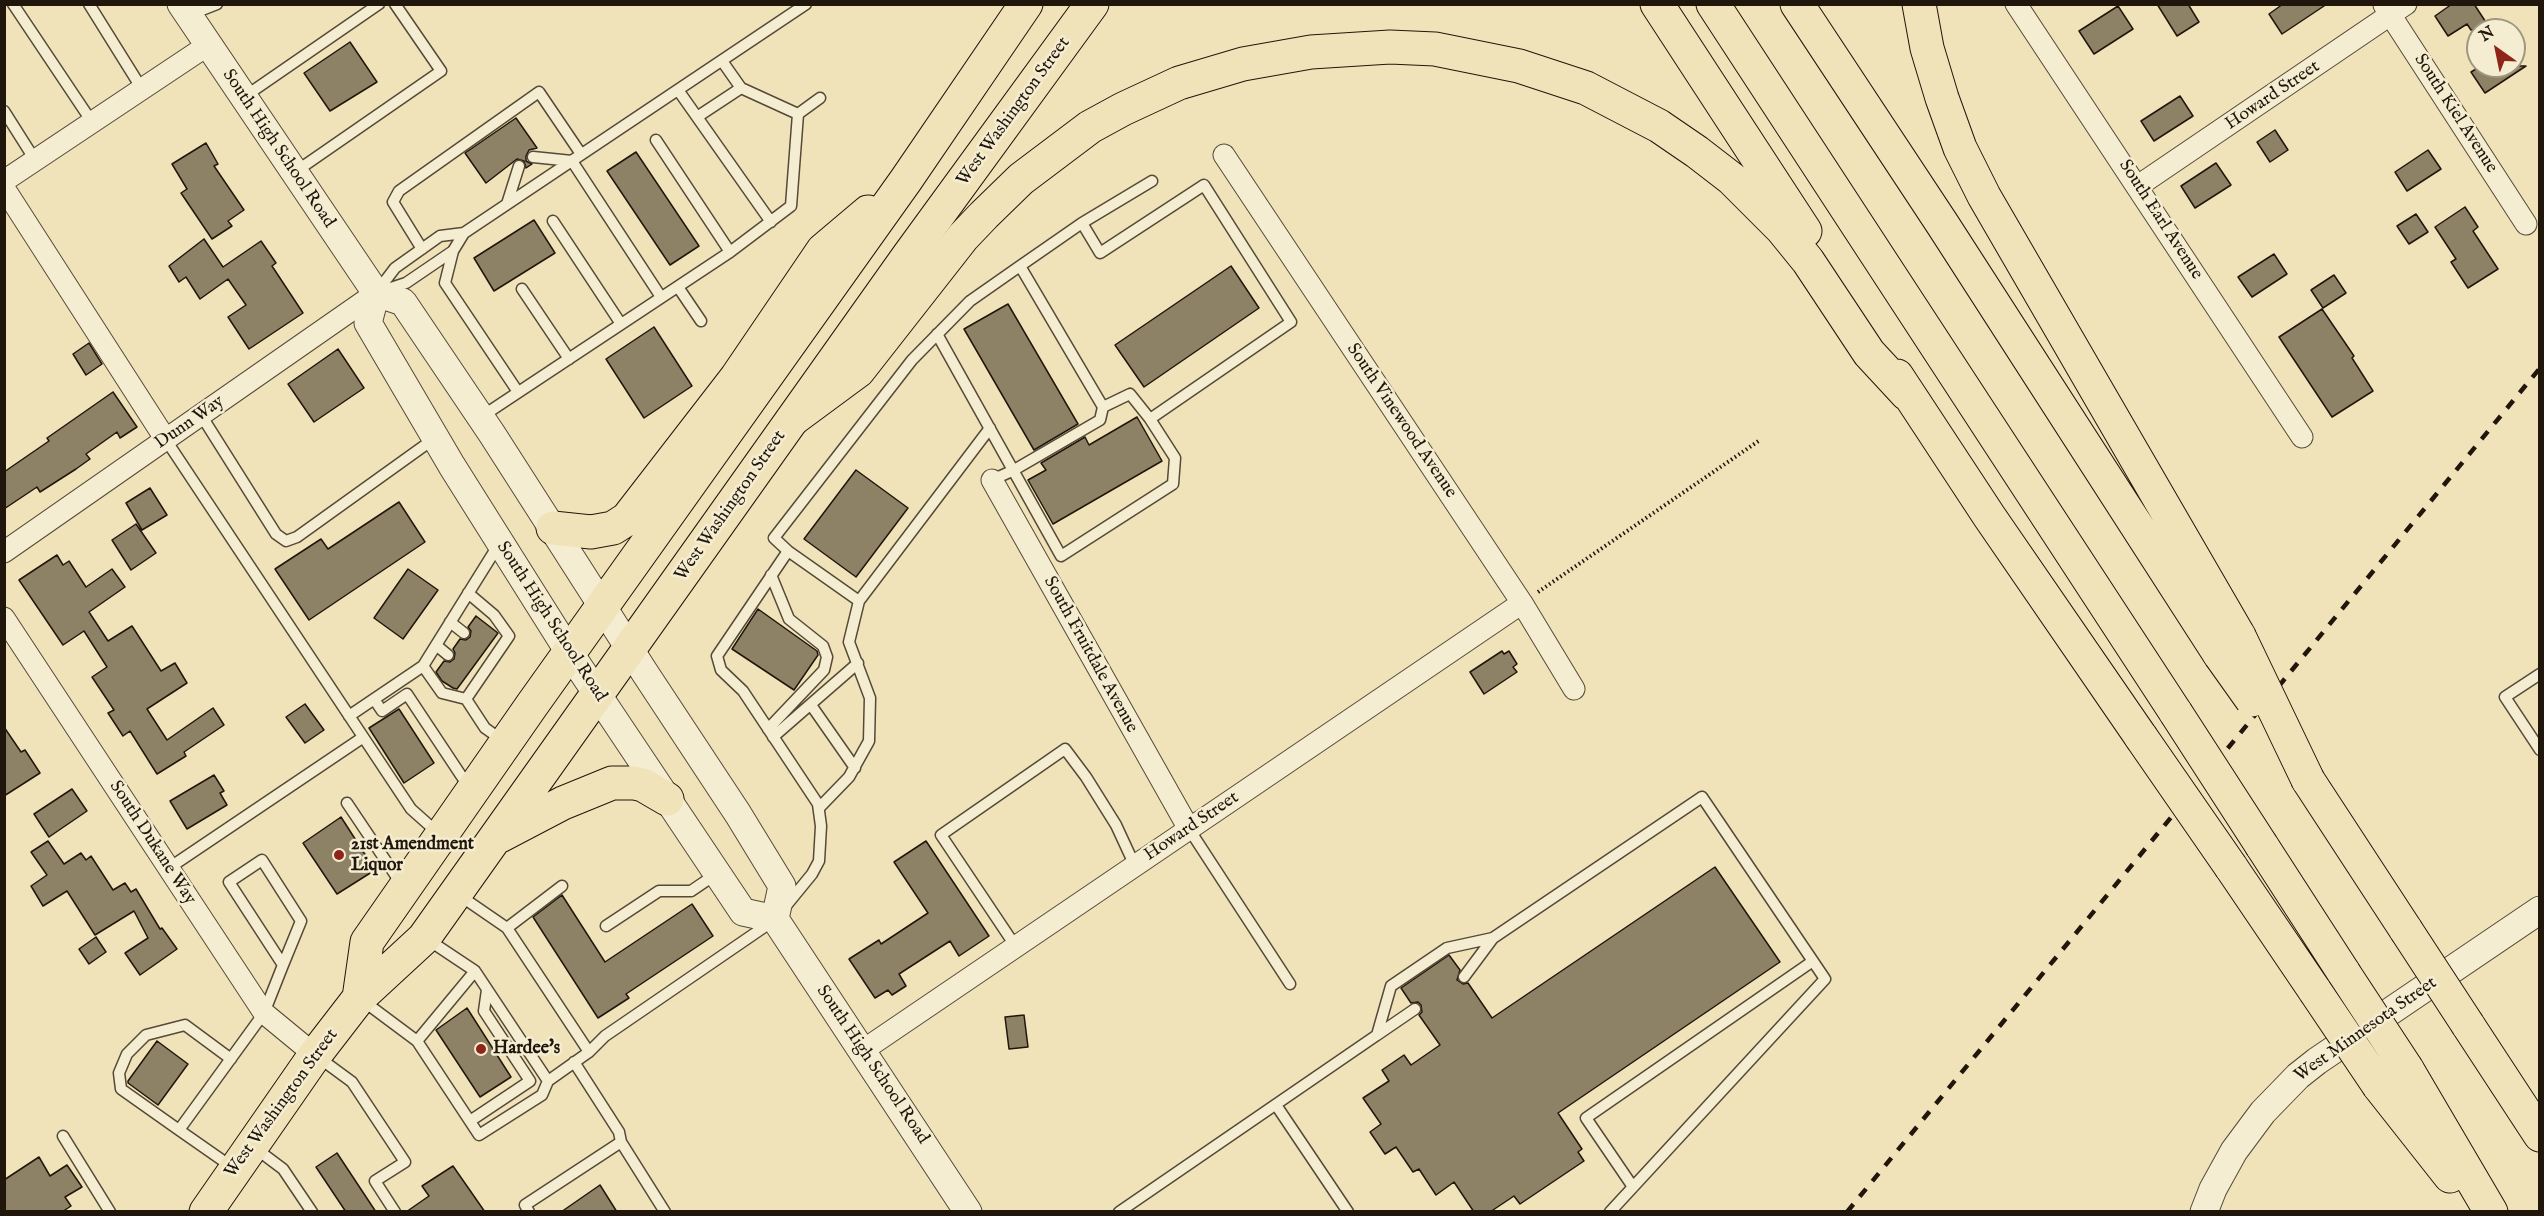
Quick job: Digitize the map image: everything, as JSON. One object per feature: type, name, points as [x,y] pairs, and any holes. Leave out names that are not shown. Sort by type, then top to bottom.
[{"type":"main road","name":"West Washington Street","points":[[359,998],[367,942],[505,742],[906,180],[1026,4]]},
{"type":"main road","name":"West Washington Street","points":[[211,1210],[243,1157],[315,1055],[359,998],[424,938],[1092,4]]},
{"type":"main road","points":[[1657,4],[1881,346],[1907,394],[2379,1086],[2478,1212]]},
{"type":"main road","points":[[1713,4],[2112,612],[2175,713],[2407,1069],[2491,1212]]},
{"type":"main road","points":[[1797,4],[1943,225],[2229,645]]},
{"type":"main road","points":[[1919,4],[1933,68],[1965,158],[2229,645],[2308,780],[2540,1135]]},
{"type":"main road","points":[[793,419],[858,371],[963,237],[991,208],[1029,172],[1090,127],[1179,83],[1243,64],[1311,52],[1380,48],[1434,49],[1519,66],[1586,88],[1659,126],[1732,179],[1782,229],[1808,261],[1869,353],[1907,394]]},
{"type":"main road","points":[[553,528],[591,532],[613,528],[627,519],[736,378],[823,250],[906,180]]},
{"type":"main road","points":[[496,838],[563,803],[612,783],[643,785],[667,799]]},
{"type":"street","name":"South Earl Avenue","points":[[2016,4],[2302,437]]},
{"type":"street","name":"South High School Road","points":[[189,8],[208,45],[376,293],[368,323],[435,437],[569,652],[743,912],[775,919],[968,1212]]},
{"type":"street","name":"Howard Street","points":[[2138,186],[2264,103],[2393,8]]},
{"type":"street","name":"South Kiel Avenue","points":[[2393,8],[2526,224]]},
{"type":"street","points":[[4,181],[208,45]]},
{"type":"street","name":"South Vinewood Avenue","points":[[1224,156],[1522,603],[1574,689]]},
{"type":"street","points":[[4,188],[166,440]]},
{"type":"street","points":[[376,293],[403,302],[738,814],[782,886],[775,919]]},
{"type":"street","name":"Dunn Way","points":[[4,552],[376,293]]},
{"type":"street","name":"South Fruitdale Avenue","points":[[992,480],[1189,829]]},
{"type":"street","name":"Howard Street","points":[[862,1051],[1522,603]]},
{"type":"street","name":"South Dukane Way","points":[[4,618],[264,1013],[315,1055]]},
{"type":"street","name":"West Minnesota Street","points":[[2204,1212],[2213,1189],[2234,1151],[2263,1112],[2298,1076],[2317,1061],[2538,914]]},
{"type":"lane","points":[[13,4],[92,122]]},
{"type":"lane","points":[[89,4],[142,89]]},
{"type":"lane","points":[[189,8],[217,4]]},
{"type":"lane","points":[[243,98],[378,4]]},
{"type":"lane","points":[[294,173],[441,71],[395,4]]},
{"type":"lane","points":[[518,392],[445,283],[453,251],[464,233],[723,62],[806,4]]},
{"type":"lane","points":[[723,62],[741,88],[798,114]]},
{"type":"lane","points":[[697,117],[741,88]]},
{"type":"lane","points":[[678,90],[771,222]]},
{"type":"lane","points":[[422,249],[393,202],[399,191],[539,92],[576,158],[661,297]]},
{"type":"lane","points":[[480,417],[730,252],[791,206],[798,114],[820,98]]},
{"type":"lane","points":[[4,111],[35,160]]},
{"type":"lane","points":[[656,140],[730,252]]},
{"type":"lane","points":[[533,157],[576,158]]},
{"type":"lane","points":[[507,204],[519,166]]},
{"type":"lane","points":[[859,601],[788,551],[774,537],[912,360],[970,301],[1082,223],[1152,181]]},
{"type":"lane","points":[[1082,223],[1100,253],[1204,184],[1291,322],[1150,419]]},
{"type":"lane","points":[[553,221],[621,324]]},
{"type":"lane","points":[[376,293],[395,268],[440,236],[464,233]]},
{"type":"lane","points":[[376,293],[406,283],[453,251]]},
{"type":"lane","points":[[1020,266],[1104,407]]},
{"type":"lane","points":[[678,286],[701,321]]},
{"type":"lane","points":[[522,289],[568,359]]},
{"type":"lane","points":[[938,334],[1014,470],[1061,556],[1173,484],[1175,458],[1150,419],[1130,394],[1104,407],[1100,420],[1014,470],[992,480]]},
{"type":"lane","points":[[201,415],[276,534],[286,541],[297,537],[435,437]]},
{"type":"lane","points":[[819,808],[849,777],[869,741],[870,698],[849,642],[859,601],[990,428]]},
{"type":"lane","points":[[166,440],[411,810],[441,835]]},
{"type":"lane","points":[[349,716],[423,666],[500,542]]},
{"type":"lane","points":[[359,998],[417,1041],[479,1136],[542,1095],[548,1081],[589,1052],[605,1036],[775,919],[812,874],[819,861],[821,826],[819,808],[743,691],[721,670],[717,656],[788,551]]},
{"type":"lane","points":[[770,733],[824,670],[827,657],[823,646],[789,619],[771,575]]},
{"type":"lane","points":[[466,699],[509,636],[494,615],[468,593]]},
{"type":"lane","points":[[450,622],[464,633]]},
{"type":"lane","points":[[436,645],[448,655]]},
{"type":"lane","points":[[486,649],[495,656]]},
{"type":"lane","points":[[770,733],[811,705],[858,663]]},
{"type":"lane","points":[[423,666],[442,693],[466,699],[485,728],[505,742]]},
{"type":"lane","points":[[470,672],[480,679]]},
{"type":"lane","points":[[2540,674],[2505,697],[2540,750]]},
{"type":"lane","points":[[374,699],[382,711],[407,694],[471,791]]},
{"type":"lane","points":[[811,705],[855,768]]},
{"type":"lane","points":[[169,868],[362,738]]},
{"type":"lane","points":[[1016,947],[941,835],[1065,749],[1086,777],[1116,825],[1135,866]]},
{"type":"lane","points":[[1464,977],[1493,938],[1701,796],[1825,979],[1610,1212]]},
{"type":"lane","points":[[347,803],[404,888]]},
{"type":"lane","points":[[1189,829],[1290,984]]},
{"type":"lane","points":[[179,1130],[264,1013],[301,921],[262,860],[229,882],[283,965]]},
{"type":"lane","points":[[606,926],[659,891],[691,891],[716,874]]},
{"type":"lane","points":[[507,928],[562,886]]},
{"type":"lane","points":[[456,893],[507,928],[589,1052]]},
{"type":"lane","points":[[424,938],[475,971],[548,1081]]},
{"type":"lane","points":[[1377,1035],[1391,986],[1447,948],[1493,938]]},
{"type":"lane","points":[[1633,1187],[1586,1118],[1813,961]]},
{"type":"lane","points":[[417,1041],[475,971]]},
{"type":"lane","points":[[470,1121],[530,1082],[484,1011],[487,990]]},
{"type":"lane","points":[[1119,1212],[1415,1009]]},
{"type":"lane","points":[[231,1059],[185,1025],[146,1035],[127,1054],[119,1073],[121,1089],[179,1130],[243,1157],[283,1169],[312,1212]]},
{"type":"lane","points":[[315,1055],[352,1082],[405,1162],[375,1181],[396,1212]]},
{"type":"lane","points":[[574,1062],[619,1132],[621,1142],[665,1212]]},
{"type":"lane","points":[[1276,1105],[1348,1212]]},
{"type":"lane","points":[[63,1137],[110,1212]]},
{"type":"lane","points":[[529,1212],[525,1205],[621,1142]]},
{"type":"path","points":[[1522,603],[1760,440]]},
{"type":"building","points":[[2157,4],[2188,4],[2199,22],[2177,36]]},
{"type":"building","points":[[2283,4],[2327,4],[2282,34],[2269,14]]},
{"type":"building","points":[[2452,4],[2474,4],[2483,18],[2466,18],[2466,25],[2448,36],[2435,16]]},
{"type":"building","points":[[2118,6],[2133,29],[2094,54],[2079,31]]},
{"type":"building","points":[[350,42],[377,82],[330,111],[304,73]]},
{"type":"building","points":[[2475,78],[2508,78],[2485,93]]},
{"type":"building","points":[[2180,96],[2193,116],[2154,141],[2141,121]]},
{"type":"building","points":[[516,118],[537,148],[529,150],[526,156],[526,161],[532,164],[526,168],[524,161],[517,159],[486,183],[465,153]]},
{"type":"building","points":[[2275,130],[2288,150],[2270,162],[2257,142]]},
{"type":"building","points":[[206,143],[218,164],[214,166],[244,210],[228,221],[232,226],[212,239],[181,193],[187,189],[172,164]]},
{"type":"building","points":[[2428,150],[2441,169],[2407,191],[2395,172]]},
{"type":"building","points":[[636,152],[699,246],[670,265],[607,171]]},
{"type":"building","points":[[2216,163],[2231,185],[2195,208],[2181,186]]},
{"type":"building","points":[[2465,207],[2478,227],[2473,231],[2498,269],[2468,288],[2451,262],[2456,259],[2435,227]]},
{"type":"building","points":[[2416,214],[2428,232],[2409,244],[2397,226]]},
{"type":"building","points":[[534,220],[555,253],[494,291],[474,258]]},
{"type":"building","points":[[204,239],[223,267],[261,241],[276,263],[272,266],[303,313],[249,349],[228,317],[246,305],[228,279],[200,299],[186,277],[179,282],[169,266]]},
{"type":"building","points":[[2274,254],[2287,274],[2252,297],[2238,277]]},
{"type":"building","points":[[1231,266],[1259,308],[1144,387],[1115,345]]},
{"type":"building","points":[[2334,275],[2346,293],[2323,308],[2311,290]]},
{"type":"building","points":[[1008,304],[1078,424],[1034,450],[964,329]]},
{"type":"building","points":[[2322,309],[2354,356],[2352,358],[2373,391],[2332,417],[2279,337]]},
{"type":"building","points":[[654,327],[692,386],[644,418],[606,359]]},
{"type":"building","points":[[89,343],[102,364],[86,375],[73,354]]},
{"type":"building","points":[[338,349],[364,388],[314,422],[288,384]]},
{"type":"building","points":[[113,392],[137,427],[120,438],[117,432],[86,454],[90,459],[76,469],[40,492],[37,487],[4,509],[4,472],[49,441],[47,438]]},
{"type":"building","points":[[1137,417],[1162,461],[1053,524],[1028,480],[1046,470],[1041,463],[1085,437],[1089,445]]},
{"type":"building","points":[[856,470],[908,508],[856,577],[804,539]]},
{"type":"building","points":[[150,488],[167,515],[142,530],[126,503]]},
{"type":"building","points":[[399,502],[425,542],[309,620],[275,569],[321,539],[328,549]]},
{"type":"building","points":[[136,524],[156,553],[131,570],[112,540]]},
{"type":"building","points":[[57,555],[63,565],[69,561],[86,587],[112,569],[125,587],[89,612],[108,641],[132,626],[161,671],[175,663],[187,683],[147,709],[167,740],[213,708],[224,725],[184,752],[186,756],[157,774],[130,731],[123,736],[108,713],[114,710],[92,677],[107,667],[84,631],[63,645],[19,580]]},
{"type":"building","points":[[408,569],[438,590],[403,639],[374,618]]},
{"type":"building","points":[[758,609],[817,651],[818,655],[794,690],[732,649]]},
{"type":"building","points":[[476,616],[498,633],[457,689],[453,688],[442,681],[436,672],[444,661],[450,662],[454,659],[453,649],[460,639],[466,640],[470,637],[471,631],[468,627]]},
{"type":"building","points":[[1502,651],[1504,654],[1509,651],[1517,664],[1513,667],[1517,672],[1484,694],[1470,672]]},
{"type":"building","points":[[305,704],[324,730],[305,743],[286,717]]},
{"type":"building","points":[[399,709],[434,763],[404,783],[369,728]]},
{"type":"building","points":[[4,727],[21,752],[25,750],[40,773],[4,796]]},
{"type":"building","points":[[214,775],[224,791],[220,793],[227,805],[187,829],[170,801]]},
{"type":"building","points":[[72,789],[87,811],[49,837],[34,814]]},
{"type":"building","points":[[341,817],[375,870],[337,894],[303,843]]},
{"type":"building","points":[[48,841],[64,864],[81,853],[86,860],[91,856],[113,890],[125,883],[131,892],[136,889],[160,929],[162,928],[177,949],[140,975],[125,953],[148,938],[134,911],[95,935],[67,891],[43,906],[31,886],[47,875],[31,852]]},
{"type":"building","points":[[926,841],[989,936],[959,956],[950,941],[899,974],[906,986],[892,995],[888,990],[875,998],[849,959],[879,940],[881,944],[928,913],[894,862]]},
{"type":"building","points":[[1715,867],[1780,962],[1558,1113],[1582,1149],[1578,1152],[1584,1161],[1520,1204],[1514,1196],[1490,1212],[1474,1212],[1454,1182],[1436,1195],[1419,1169],[1413,1172],[1396,1147],[1385,1154],[1370,1132],[1381,1124],[1363,1098],[1389,1081],[1382,1070],[1404,1055],[1411,1065],[1440,1045],[1419,1015],[1422,1012],[1421,1005],[1418,1002],[1411,1003],[1401,988],[1449,955],[1460,970],[1457,980],[1463,984],[1468,983],[1492,1018]]},
{"type":"building","points":[[562,895],[605,962],[692,904],[713,936],[626,994],[629,998],[598,1018],[533,917]]},
{"type":"building","points":[[96,937],[106,952],[89,964],[79,949]]},
{"type":"building","points":[[467,1008],[511,1077],[480,1097],[436,1030]]},
{"type":"building","points":[[1024,1015],[1028,1047],[1009,1049],[1005,1017]]},
{"type":"building","points":[[157,1041],[188,1064],[158,1105],[128,1083]]},
{"type":"building","points":[[337,1153],[376,1212],[346,1212],[316,1167]]},
{"type":"building","points":[[39,1157],[50,1176],[67,1165],[82,1187],[65,1197],[71,1206],[62,1212],[4,1212],[4,1180]]},
{"type":"building","points":[[453,1166],[485,1212],[406,1212],[429,1196],[422,1186]]},
{"type":"building","points":[[600,1185],[617,1212],[561,1212]]},
{"type":"railway","points":[[1847,1212],[2540,368]]},
{"type":"place","name":"21st Amendment Liquor","points":[[339,855]]},
{"type":"place","name":"Hardee's","points":[[481,1049]]}]
